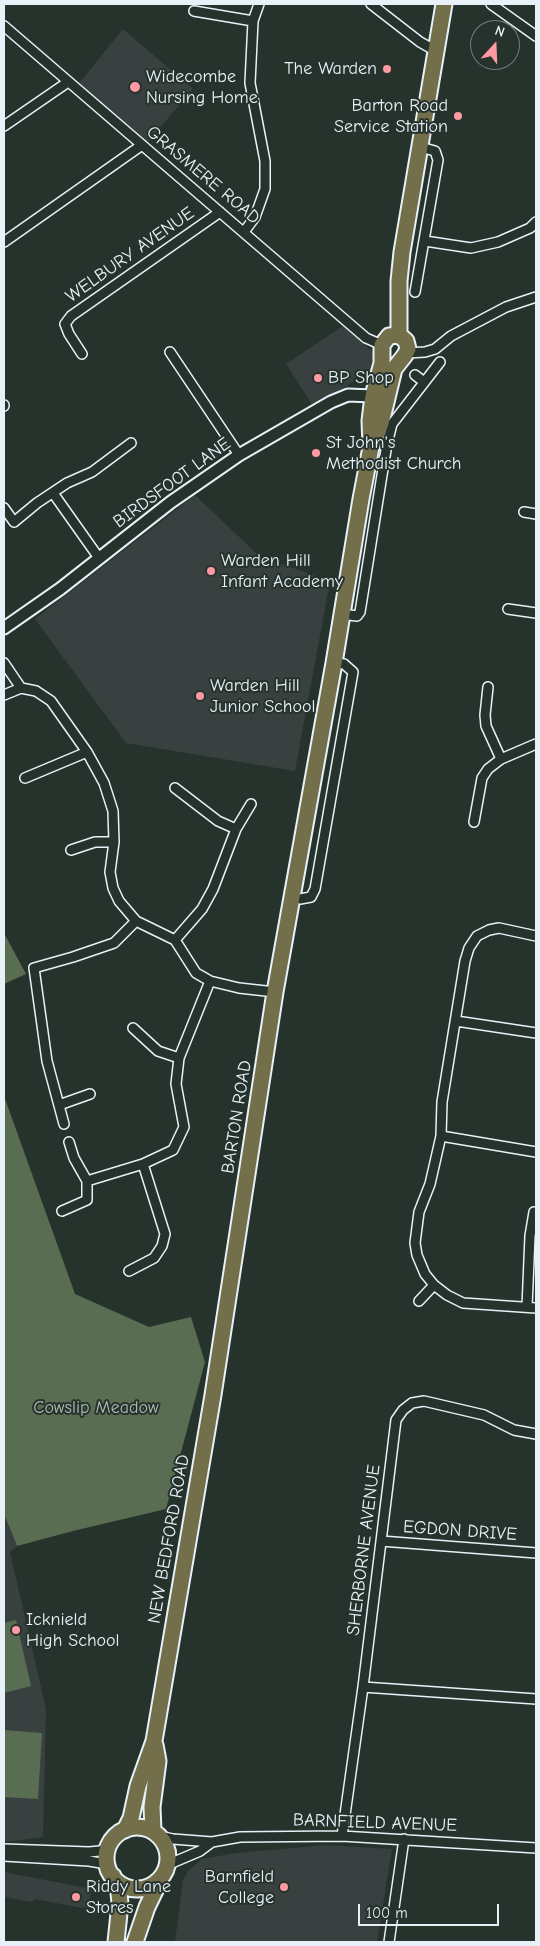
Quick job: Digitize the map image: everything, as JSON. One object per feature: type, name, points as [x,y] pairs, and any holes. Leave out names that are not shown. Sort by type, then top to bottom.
[{"type":"highway","points":[[399,335],[399,281],[402,252],[444,4]]},
{"type":"highway","points":[[399,335],[406,341],[404,355],[391,360],[383,349],[389,336],[399,335]]},
{"type":"highway","name":"BARTON ROAD","points":[[371,447],[370,421],[373,396],[382,363],[383,349]]},
{"type":"highway","name":"BARTON ROAD","points":[[221,1343],[275,992],[322,733],[361,499],[371,447],[381,423],[394,369],[404,355]]},
{"type":"highway","name":"NEW BEDFORD ROAD","points":[[125,1830],[131,1818],[138,1786],[154,1741],[221,1343]]},
{"type":"highway","name":"NEW BEDFORD ROAD","points":[[154,1741],[158,1760],[152,1807],[156,1833]]},
{"type":"highway","points":[[116,1942],[120,1904],[119,1893],[110,1870],[107,1854],[113,1838],[125,1830],[134,1827],[156,1833],[168,1852],[164,1872],[147,1907],[135,1942]]},
{"type":"highway","points":[[110,1870],[127,1887],[136,1889],[145,1888],[164,1872]]},
{"type":"street","points":[[244,232],[255,217],[265,189],[265,161],[250,83],[253,21],[259,4]]},
{"type":"street","points":[[371,4],[420,42],[436,51]]},
{"type":"street","points":[[491,4],[536,36]]},
{"type":"street","points":[[194,11],[253,21]]},
{"type":"street","name":"GRASMERE ROAD","points":[[4,26],[366,338],[383,349]]},
{"type":"street","points":[[4,126],[68,82]]},
{"type":"street","points":[[4,242],[142,145]]},
{"type":"street","points":[[415,292],[438,160],[435,151],[420,147]]},
{"type":"street","name":"WELBURY AVENUE","points":[[82,354],[65,324],[71,316],[220,212]]},
{"type":"street","points":[[425,241],[470,248],[498,242],[530,228],[536,222]]},
{"type":"street","points":[[404,355],[435,349],[451,336],[506,307],[536,297]]},
{"type":"street","points":[[170,352],[239,455]]},
{"type":"street","points":[[342,614],[357,616],[360,612],[390,429],[396,418],[440,362]]},
{"type":"street","points":[[415,375],[424,382]]},
{"type":"street","name":"BIRDSFOOT LANE","points":[[4,628],[60,589],[171,502],[239,455],[331,402],[348,395],[373,396]]},
{"type":"street","points":[[4,508],[14,522],[37,503],[67,483],[92,472],[132,443]]},
{"type":"street","points":[[52,493],[99,558]]},
{"type":"street","points":[[524,512],[536,514]]},
{"type":"street","points":[[508,609],[536,613]]},
{"type":"street","points":[[4,663],[21,688]]},
{"type":"street","points":[[292,897],[300,899],[311,897],[314,888],[353,672],[344,664],[334,663]]},
{"type":"street","points":[[488,687],[485,715],[486,726],[501,759]]},
{"type":"street","points":[[4,695],[21,688],[36,691],[51,701],[87,752],[104,783],[112,811],[114,842],[110,872],[113,888],[119,901],[136,920],[175,940],[196,973],[210,982],[239,988],[275,992]]},
{"type":"street","points":[[322,733],[341,737]]},
{"type":"street","points":[[474,822],[482,778],[488,769],[501,759],[536,744]]},
{"type":"street","points":[[25,778],[87,752]]},
{"type":"street","points":[[175,788],[218,820],[236,829]]},
{"type":"street","points":[[175,940],[202,909],[213,889],[236,829],[251,804]]},
{"type":"street","points":[[71,850],[95,842],[114,842]]},
{"type":"street","points":[[64,1124],[47,1061],[34,968],[114,943],[136,920]]},
{"type":"street","points":[[534,1212],[530,1236],[532,1307],[463,1303],[447,1295],[434,1285],[425,1274],[417,1255],[415,1229],[419,1212],[430,1184],[441,1136],[442,1102],[465,961],[469,948],[477,936],[489,930],[499,928],[536,936]]},
{"type":"street","points":[[87,1181],[143,1164],[173,1150],[184,1127],[176,1084],[179,1058],[210,982]]},
{"type":"street","points":[[456,1021],[536,1033]]},
{"type":"street","points":[[133,1028],[158,1051],[179,1058]]},
{"type":"street","points":[[59,1105],[90,1094]]},
{"type":"street","points":[[441,1136],[536,1152]]},
{"type":"street","points":[[62,1211],[87,1200],[87,1181],[74,1158],[69,1142]]},
{"type":"street","points":[[129,1271],[154,1258],[162,1246],[164,1234],[143,1164]]},
{"type":"street","points":[[419,1302],[434,1285]]},
{"type":"street","name":"SHERBORNE AVENUE","points":[[342,1836],[382,1541],[396,1420],[402,1410],[412,1403],[424,1401],[484,1415],[514,1430],[536,1434]]},
{"type":"street","name":"EGDON DRIVE","points":[[382,1541],[536,1553]]},
{"type":"street","points":[[363,1687],[536,1699]]},
{"type":"street","name":"BARNFIELD AVENUE","points":[[156,1833],[173,1839],[212,1842],[240,1837],[342,1836],[536,1848]]},
{"type":"street","points":[[389,1942],[404,1839]]},
{"type":"street","name":"BARNFIELD AVENUE","points":[[164,1872],[212,1842]]},
{"type":"street","points":[[4,1849],[89,1852],[100,1851],[110,1845]]},
{"type":"street","points":[[4,1856],[89,1861],[110,1870]]},
{"type":"shaded area","name":"Widecombe Nursing Home","points":[[123,29],[193,89],[146,144],[77,86]]},
{"type":"shaded area","points":[[343,326],[374,353],[370,372],[313,406],[286,364]]},
{"type":"shaded area","name":"Warden Hill Junior School","points":[[195,495],[259,556],[330,581],[295,771],[126,743],[35,619]]},
{"type":"shaded area","name":"Icknield High School","points":[[4,1514],[17,1546],[10,1552],[46,1709],[43,1837],[4,1842]]},
{"type":"shaded area","name":"Barnfield College","points":[[326,1845],[392,1849],[377,1942],[175,1942],[183,1880],[188,1871],[202,1859],[236,1853]]},
{"type":"shaded area","points":[[4,1872],[92,1889],[88,1909],[34,1899],[33,1902],[4,1897]]},
{"type":"green space","points":[[4,933],[26,974],[4,984]]},
{"type":"green space","name":"Cowslip Meadow","points":[[4,1096],[75,1294],[149,1327],[191,1317],[205,1362],[166,1509],[17,1546],[4,1514]]},
{"type":"green space","points":[[16,1620],[31,1686],[4,1693],[4,1623]]},
{"type":"green space","points":[[4,1730],[42,1733],[38,1799],[4,1797]]},
{"type":"place","name":"The Warden","points":[[387,69]]},
{"type":"place","name":"Widecombe Nursing Home","points":[[135,87]]},
{"type":"place","name":"Barton Road Service Station","points":[[458,116]]},
{"type":"place","name":"BP Shop","points":[[318,378]]},
{"type":"place","name":"St John's Methodist Church","points":[[316,453]]},
{"type":"place","name":"Warden Hill Infant Academy","points":[[211,571]]},
{"type":"place","name":"Warden Hill Junior School","points":[[200,696]]},
{"type":"place","name":"Icknield High School","points":[[16,1630]]},
{"type":"place","name":"Barnfield College","points":[[284,1887]]},
{"type":"place","name":"Riddy Lane Stores","points":[[76,1897]]}]
